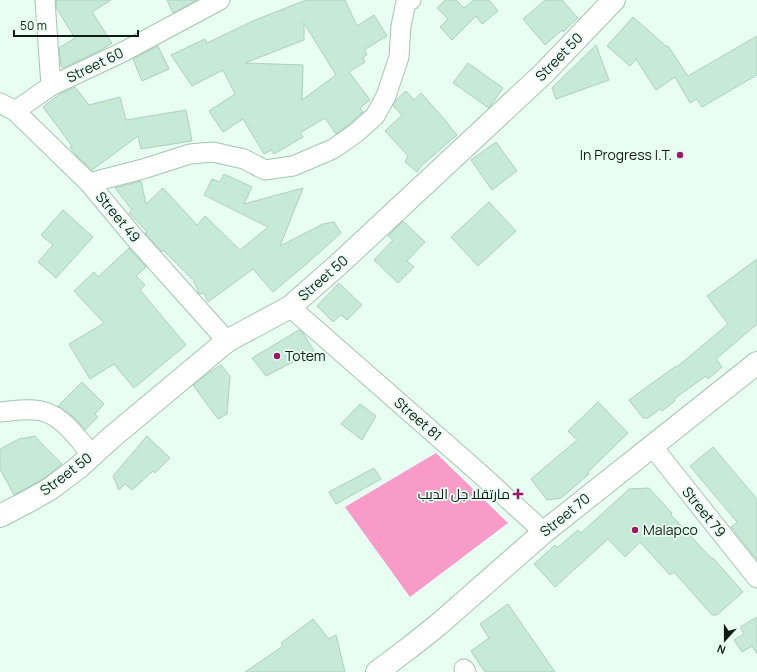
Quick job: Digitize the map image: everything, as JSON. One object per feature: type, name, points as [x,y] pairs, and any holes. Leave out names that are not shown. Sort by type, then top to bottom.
[{"type":"street","points":[[45,0],[51,86]]},
{"type":"street","name":"Street 60","points":[[7,107],[123,52],[220,0]]},
{"type":"street","points":[[89,183],[143,169],[190,154],[213,152],[244,159],[265,170],[293,166],[333,149],[356,133],[375,116],[386,96],[399,57],[401,26],[406,2],[412,0]]},
{"type":"street","name":"Street 50","points":[[0,516],[50,489],[79,467],[112,437],[227,341],[290,307],[339,264],[543,74],[614,0]]},
{"type":"street","name":"Street 49","points":[[7,107],[89,183],[134,237],[227,341]]},
{"type":"street","name":"Street 81","points":[[290,307],[477,471],[544,532]]},
{"type":"street","name":"Street 70","points":[[377,672],[438,625],[544,532],[757,363]]},
{"type":"street","points":[[0,412],[34,410],[44,411],[54,416],[64,424],[92,455]]},
{"type":"street","name":"Street 79","points":[[652,446],[757,578]]},
{"type":"shaded area","points":[[436,453],[508,523],[410,597],[345,507]]},
{"type":"building","points":[[56,0],[111,0],[92,12],[112,43],[103,49],[63,68],[61,65],[59,48],[75,38],[57,9]]},
{"type":"building","points":[[167,0],[197,0],[173,13]]},
{"type":"building","points":[[306,0],[345,0],[357,26],[374,15],[387,36],[364,50],[367,55],[363,57],[365,62],[349,72],[370,100],[360,108],[363,112],[336,134],[325,118],[300,133],[303,137],[274,154],[271,150],[264,154],[243,119],[223,132],[209,111],[235,94],[223,70],[192,86],[171,55],[205,39],[207,43],[253,21]],"holes":[[[304,23],[336,75],[302,100],[303,65],[245,63],[304,40]]]},
{"type":"building","points":[[445,0],[456,0],[464,8],[474,0],[489,0],[498,11],[482,24],[476,16],[452,40],[440,27],[448,19],[437,8]]},
{"type":"building","points":[[545,0],[562,0],[578,18],[563,32],[562,30],[545,45],[523,19]]},
{"type":"building","points":[[633,17],[667,47],[668,46],[688,76],[757,36],[757,75],[702,107],[697,99],[690,103],[675,77],[656,90],[636,59],[630,66],[607,46]]},
{"type":"building","points":[[596,45],[609,80],[556,99],[552,88]]},
{"type":"building","points":[[158,46],[169,69],[142,81],[133,59]]},
{"type":"building","points":[[468,63],[503,88],[489,108],[453,83]]},
{"type":"building","points":[[75,87],[89,105],[120,97],[126,120],[186,110],[192,141],[141,149],[138,136],[92,170],[76,155],[70,147],[72,146],[43,107],[60,94]]},
{"type":"building","points":[[406,91],[414,100],[421,93],[457,135],[422,165],[417,172],[405,162],[408,156],[385,131],[402,115],[393,106],[397,99]]},
{"type":"building","points":[[496,142],[517,171],[492,190],[471,160]]},
{"type":"building","points":[[224,174],[252,187],[244,204],[303,188],[280,246],[323,224],[334,222],[341,233],[273,292],[253,269],[208,302],[204,293],[199,293],[193,280],[163,250],[162,252],[145,233],[147,232],[129,213],[132,210],[115,188],[141,181],[146,204],[163,188],[197,225],[205,216],[240,250],[268,227],[204,195],[212,179],[220,182]]},
{"type":"building","points":[[489,202],[516,231],[478,266],[451,237]]},
{"type":"building","points":[[63,210],[93,237],[56,278],[38,262],[53,245],[41,235]]},
{"type":"building","points":[[403,221],[425,242],[407,261],[414,267],[398,283],[374,260],[393,240],[388,236]]},
{"type":"building","points":[[129,248],[146,267],[136,276],[145,285],[140,290],[186,345],[134,388],[114,364],[90,379],[69,344],[104,323],[74,291],[94,272],[98,277]]},
{"type":"building","points":[[757,259],[757,324],[716,359],[722,367],[708,379],[706,376],[674,399],[675,401],[662,411],[660,409],[648,418],[643,418],[629,400],[676,366],[677,367],[728,324],[707,296]]},
{"type":"building","points":[[339,283],[362,305],[347,320],[341,315],[333,322],[317,306]]},
{"type":"building","points":[[299,330],[303,333],[314,351],[266,376],[252,358]]},
{"type":"building","points":[[221,365],[230,376],[227,414],[218,419],[193,385]]},
{"type":"building","points":[[82,382],[104,404],[95,414],[98,417],[85,430],[75,418],[58,406]]},
{"type":"building","points":[[598,402],[628,433],[588,472],[589,474],[561,498],[547,500],[531,479],[577,440],[568,431]]},
{"type":"building","points":[[360,404],[376,416],[362,440],[341,424]]},
{"type":"building","points":[[35,436],[62,464],[43,479],[14,495],[0,469],[0,449],[19,439]]},
{"type":"building","points":[[147,436],[170,458],[155,473],[153,471],[132,490],[125,484],[119,490],[113,476]]},
{"type":"building","points":[[713,447],[757,499],[757,560],[731,527],[737,522],[690,466]]},
{"type":"building","points":[[374,468],[381,479],[336,504],[329,492]]},
{"type":"building","points":[[649,488],[672,513],[671,515],[712,559],[713,558],[743,592],[717,615],[712,615],[674,572],[670,575],[640,542],[625,557],[608,539],[555,587],[534,564],[555,545],[557,548],[578,530],[581,533],[629,489]]},
{"type":"building","points":[[508,604],[555,672],[485,672],[471,651],[489,638],[480,624]]},
{"type":"building","points":[[757,617],[757,654],[752,646],[742,652],[734,640],[744,634],[740,627]]},
{"type":"building","points":[[313,619],[329,639],[336,635],[345,672],[245,672],[283,646],[281,643]]},
{"type":"place","name":"In Progress I.T.","points":[[680,155]]},
{"type":"place","name":"Totem","points":[[277,356]]},
{"type":"place","name":"مارتقلا جل الديب","points":[[518,494]]},
{"type":"place","name":"Malapco","points":[[635,530]]}]
